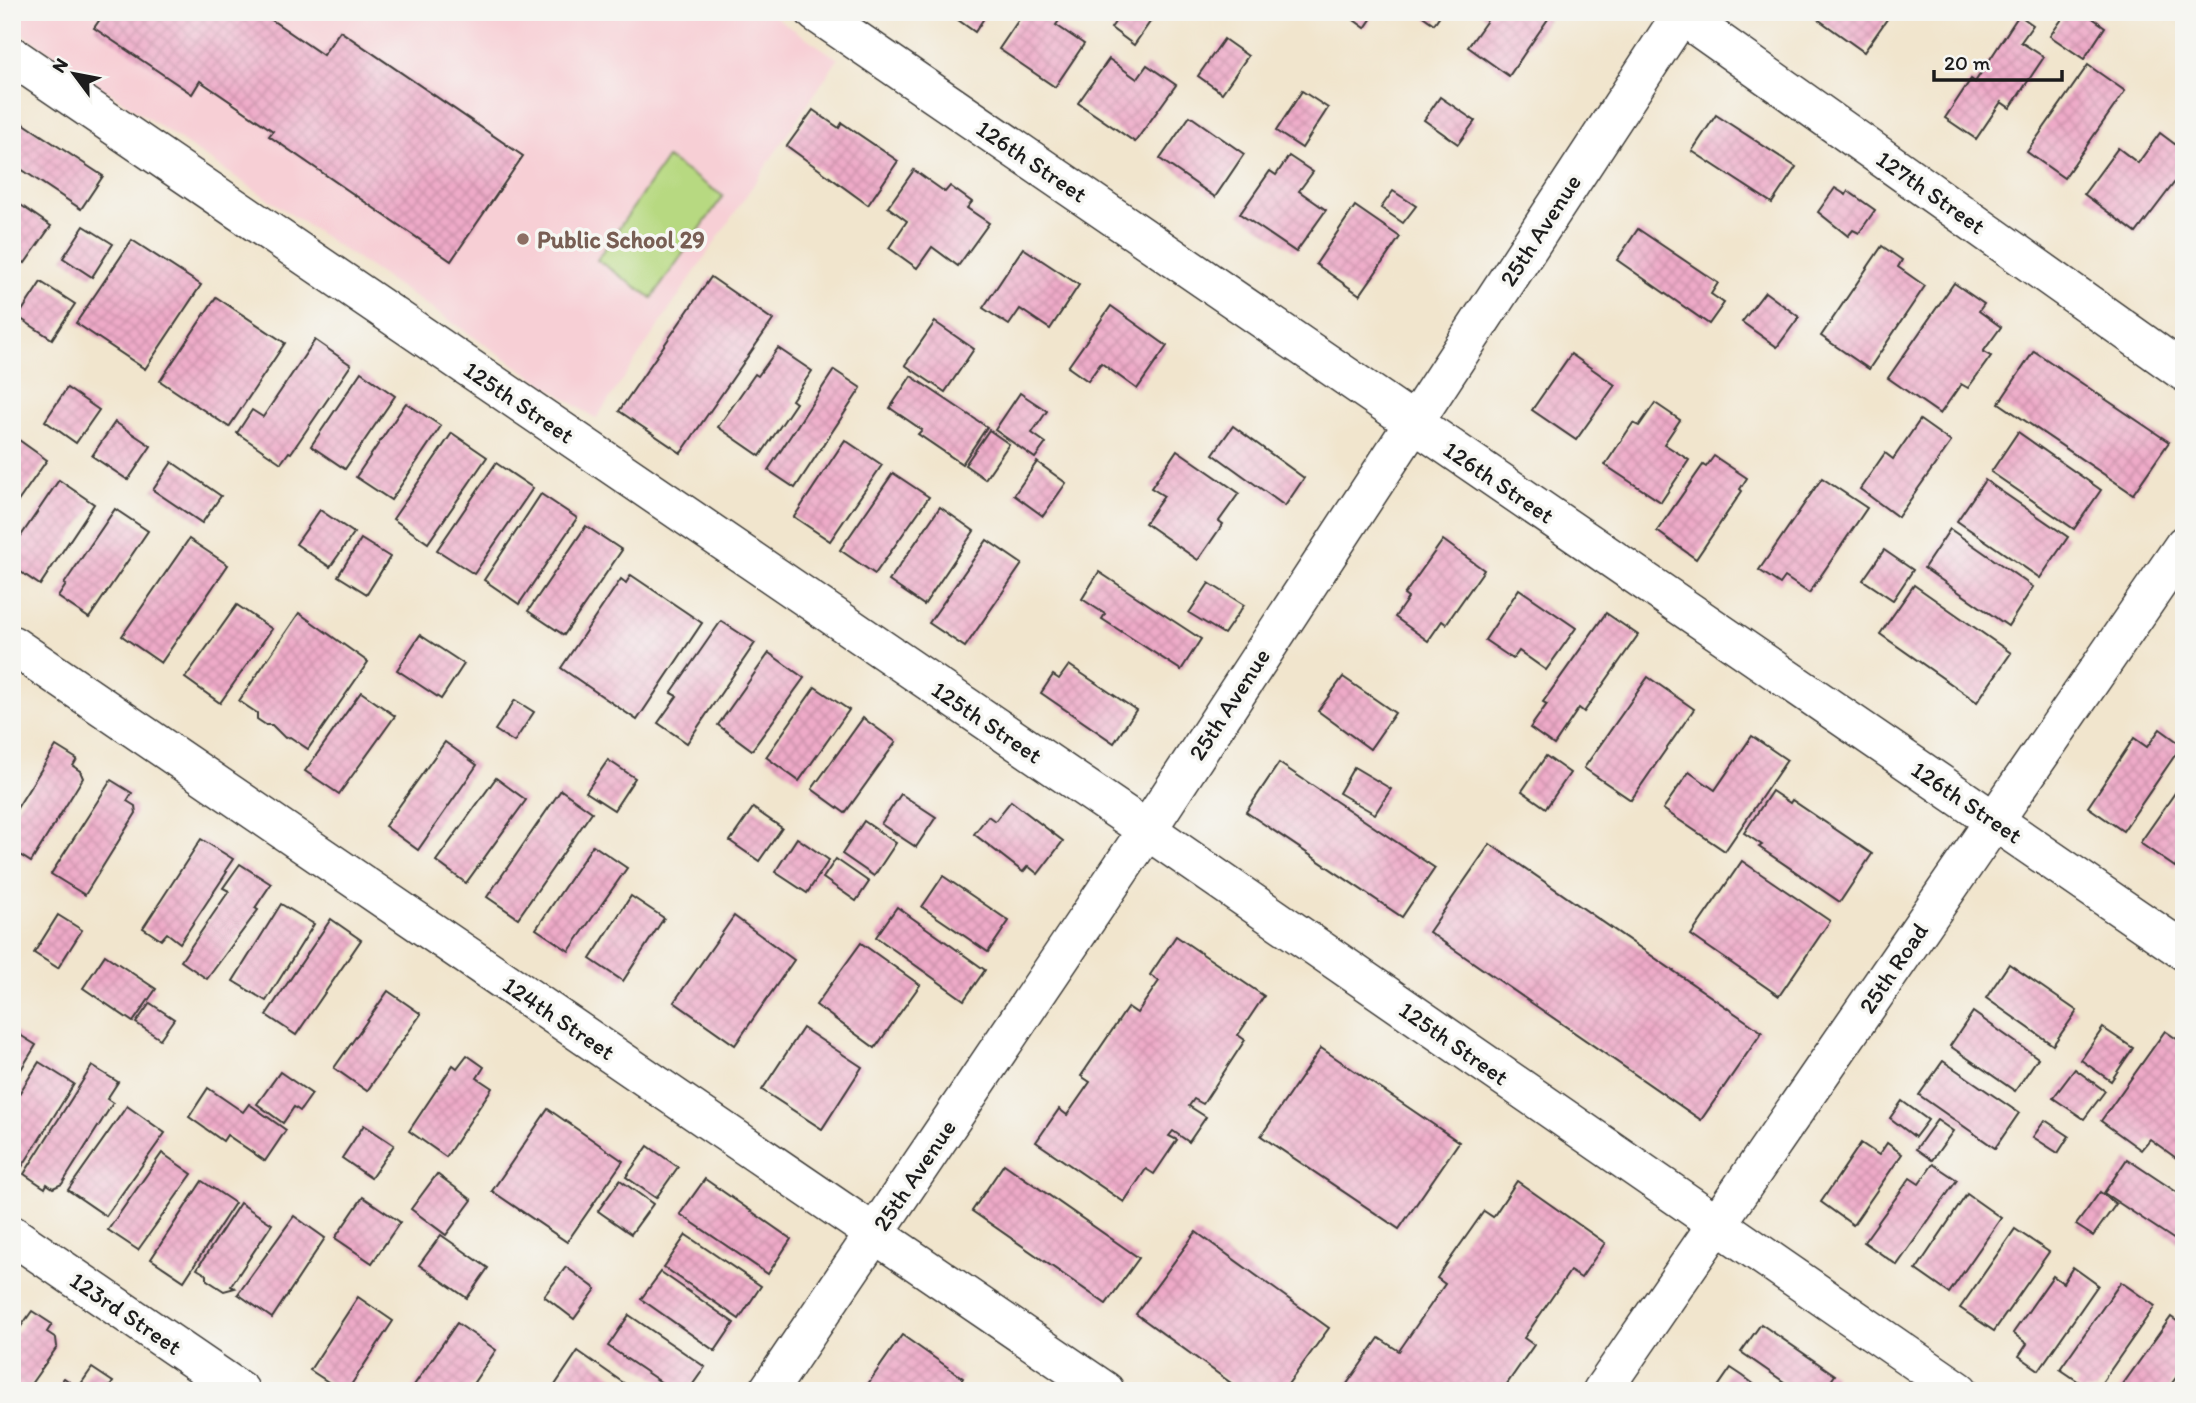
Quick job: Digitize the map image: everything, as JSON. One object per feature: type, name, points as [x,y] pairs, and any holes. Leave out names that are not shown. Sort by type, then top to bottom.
[{"type":"street","name":"126th Street","points":[[815,12],[2184,951]]},
{"type":"street","name":"25th Avenue","points":[[768,1391],[1147,830],[1680,13]]},
{"type":"street","name":"127th Street","points":[[1680,13],[2184,372]]},
{"type":"street","name":"125th Street","points":[[12,57],[1147,830],[1959,1391]]},
{"type":"street","name":"25th Road","points":[[1602,1391],[2184,545]]},
{"type":"street","name":"124th Street","points":[[12,645],[1105,1391]]},
{"type":"street","name":"123rd Street","points":[[12,1235],[240,1391]]},
{"type":"shaded area","name":"Public School 29","points":[[12,12],[768,12],[838,59],[596,419],[12,27]]},
{"type":"green space","points":[[667,158],[723,196],[652,298],[597,260]]},
{"type":"building","points":[[105,12],[260,12],[323,55],[340,31],[523,156],[451,261],[269,136],[273,131],[200,81],[192,94],[94,28]]},
{"type":"building","points":[[947,12],[988,12],[975,32]]},
{"type":"building","points":[[1024,12],[1058,12],[1063,15],[1056,25],[1084,44],[1055,87],[999,49]]},
{"type":"building","points":[[1122,12],[1157,12],[1134,45],[1111,28]]},
{"type":"building","points":[[1343,12],[1376,12],[1365,28]]},
{"type":"building","points":[[1417,12],[1442,12],[1434,24]]},
{"type":"building","points":[[1479,12],[1538,12],[1548,19],[1509,76],[1468,47],[1488,19]]},
{"type":"building","points":[[1808,12],[1892,12],[1864,52]]},
{"type":"building","points":[[2067,12],[2084,12],[2105,27],[2084,59],[2050,36]]},
{"type":"building","points":[[2019,15],[2033,25],[2021,42],[2044,57],[2010,108],[2001,102],[1976,139],[1945,118],[1971,79],[1975,82]]},
{"type":"building","points":[[1224,39],[1248,56],[1222,93],[1198,76]]},
{"type":"building","points":[[1109,59],[1137,79],[1147,65],[1176,85],[1135,142],[1078,103]]},
{"type":"building","points":[[2088,65],[2125,91],[2064,178],[2027,152]]},
{"type":"building","points":[[1302,91],[1328,108],[1302,148],[1276,131]]},
{"type":"building","points":[[1440,97],[1475,121],[1458,144],[1424,120]]},
{"type":"building","points":[[813,110],[839,128],[842,123],[898,161],[868,205],[787,146]]},
{"type":"building","points":[[1716,115],[1796,167],[1772,203],[1692,151]]},
{"type":"building","points":[[12,116],[103,176],[81,209],[12,163]]},
{"type":"building","points":[[1190,116],[1244,154],[1215,197],[1160,159]]},
{"type":"building","points":[[2160,133],[2184,151],[2184,170],[2136,233],[2084,194],[2118,148],[2138,163]]},
{"type":"building","points":[[1289,156],[1313,172],[1299,191],[1326,210],[1296,252],[1240,214],[1270,171],[1276,175]]},
{"type":"building","points":[[914,170],[945,192],[950,186],[972,202],[967,208],[989,223],[958,266],[932,247],[917,268],[889,248],[907,221],[888,207]]},
{"type":"building","points":[[1835,188],[1846,195],[1848,191],[1875,210],[1859,233],[1853,230],[1848,236],[1818,212]]},
{"type":"building","points":[[1393,191],[1416,206],[1403,223],[1381,208]]},
{"type":"building","points":[[12,199],[51,226],[25,263],[12,254]]},
{"type":"building","points":[[1355,206],[1400,237],[1360,295],[1316,264]]},
{"type":"building","points":[[84,226],[113,244],[92,277],[63,258]]},
{"type":"building","points":[[1638,229],[1718,283],[1711,294],[1724,303],[1709,324],[1617,260]]},
{"type":"building","points":[[132,240],[201,285],[145,369],[76,323]]},
{"type":"building","points":[[1882,246],[1902,260],[1898,267],[1925,286],[1869,369],[1821,336]]},
{"type":"building","points":[[1023,248],[1079,285],[1050,329],[1020,309],[1009,325],[983,308]]},
{"type":"building","points":[[711,277],[773,320],[681,453],[619,411]]},
{"type":"building","points":[[41,282],[75,304],[52,339],[18,317]]},
{"type":"building","points":[[1954,283],[1984,304],[1979,311],[2001,327],[1983,352],[1991,356],[1968,388],[1961,384],[1940,414],[1888,378]]},
{"type":"building","points":[[1765,292],[1799,317],[1777,347],[1742,322]]},
{"type":"building","points":[[216,297],[285,343],[229,427],[160,381]]},
{"type":"building","points":[[1111,306],[1167,346],[1137,389],[1101,363],[1088,381],[1068,367]]},
{"type":"building","points":[[935,322],[974,349],[945,392],[905,365]]},
{"type":"building","points":[[315,340],[351,365],[291,453],[289,452],[281,463],[237,433],[252,410],[263,417]]},
{"type":"building","points":[[778,348],[812,371],[792,400],[796,403],[760,456],[718,427],[755,374],[758,376]]},
{"type":"building","points":[[2034,351],[2169,442],[2133,494],[1999,403]]},
{"type":"building","points":[[1571,354],[1615,385],[1576,440],[1532,410]]},
{"type":"building","points":[[834,370],[861,388],[795,488],[768,470]]},
{"type":"building","points":[[361,372],[395,396],[345,469],[311,446]]},
{"type":"building","points":[[911,376],[987,427],[962,464],[918,434],[922,430],[890,408]]},
{"type":"building","points":[[67,388],[99,410],[76,443],[45,421]]},
{"type":"building","points":[[1020,393],[1047,411],[1032,433],[1046,443],[1035,458],[995,430]]},
{"type":"building","points":[[406,403],[441,426],[391,500],[356,477]]},
{"type":"building","points":[[1655,403],[1680,420],[1664,444],[1689,460],[1661,502],[1605,465],[1633,423],[1639,426]]},
{"type":"building","points":[[1920,420],[1951,442],[1898,517],[1860,489],[1885,453],[1893,459]]},
{"type":"building","points":[[115,422],[151,446],[128,480],[92,456]]},
{"type":"building","points":[[1233,426],[1304,478],[1285,506],[1213,454]]},
{"type":"building","points":[[989,430],[1009,444],[985,479],[965,465]]},
{"type":"building","points":[[2018,432],[2101,490],[2074,529],[1991,472]]},
{"type":"building","points":[[452,433],[487,457],[428,543],[393,519]]},
{"type":"building","points":[[12,435],[47,460],[12,510]]},
{"type":"building","points":[[845,440],[882,465],[830,541],[794,517]]},
{"type":"building","points":[[1177,450],[1239,493],[1219,521],[1223,524],[1198,560],[1145,523],[1164,496],[1151,488]]},
{"type":"building","points":[[1714,456],[1747,478],[1740,489],[1742,491],[1696,559],[1657,531],[1703,465],[1706,467]]},
{"type":"building","points":[[172,462],[221,496],[202,523],[153,490]]},
{"type":"building","points":[[1037,462],[1066,483],[1043,516],[1014,495]]},
{"type":"building","points":[[496,463],[533,488],[474,574],[437,550]]},
{"type":"building","points":[[893,473],[929,497],[875,574],[840,550]]},
{"type":"building","points":[[1822,478],[1867,508],[1809,593],[1785,577],[1780,584],[1759,570]]},
{"type":"building","points":[[59,480],[94,504],[40,585],[12,566],[12,549]]},
{"type":"building","points":[[1985,480],[2068,537],[2040,578],[1957,521]]},
{"type":"building","points":[[541,494],[577,518],[519,604],[484,580]]},
{"type":"building","points":[[940,507],[974,531],[924,605],[889,581]]},
{"type":"building","points":[[115,509],[148,531],[89,618],[58,597]]},
{"type":"building","points":[[320,510],[354,533],[330,567],[296,544]]},
{"type":"building","points":[[586,526],[622,550],[564,635],[528,611]]},
{"type":"building","points":[[1950,529],[2033,587],[2008,626],[1924,568]]},
{"type":"building","points":[[189,539],[228,565],[161,663],[122,636]]},
{"type":"building","points":[[361,539],[390,557],[367,594],[338,576]]},
{"type":"building","points":[[987,540],[1022,564],[965,647],[929,623]]},
{"type":"building","points":[[1443,540],[1484,570],[1446,624],[1442,621],[1428,641],[1395,617],[1408,598],[1404,595]]},
{"type":"building","points":[[1884,550],[1913,570],[1893,600],[1863,580]]},
{"type":"building","points":[[1099,572],[1201,639],[1181,670],[1102,619],[1105,614],[1082,599]]},
{"type":"building","points":[[631,575],[702,623],[637,720],[561,668],[621,579],[626,583]]},
{"type":"building","points":[[1209,583],[1244,605],[1224,634],[1189,613]]},
{"type":"building","points":[[1914,585],[2011,653],[1977,702],[1880,634]]},
{"type":"building","points":[[1519,589],[1576,628],[1546,670],[1519,651],[1513,659],[1485,640]]},
{"type":"building","points":[[237,605],[272,629],[220,703],[185,678]]},
{"type":"building","points":[[299,613],[368,662],[308,749],[290,737],[285,738],[272,725],[266,725],[257,719],[257,713],[239,701]]},
{"type":"building","points":[[1606,613],[1638,635],[1584,712],[1579,708],[1554,745],[1530,728],[1547,704],[1543,702]]},
{"type":"building","points":[[721,621],[755,643],[687,743],[658,723],[677,696],[671,693]]},
{"type":"building","points":[[420,635],[464,664],[441,699],[397,670]]},
{"type":"building","points":[[769,653],[804,678],[752,750],[718,725]]},
{"type":"building","points":[[1069,665],[1136,710],[1114,743],[1041,693],[1053,675],[1059,679]]},
{"type":"building","points":[[1343,677],[1395,713],[1370,749],[1318,711]]},
{"type":"building","points":[[1648,677],[1694,709],[1631,800],[1584,768]]},
{"type":"building","points":[[815,687],[849,710],[799,781],[766,757]]},
{"type":"building","points":[[361,692],[395,716],[339,794],[305,771]]},
{"type":"building","points":[[515,700],[534,712],[514,742],[495,730]]},
{"type":"building","points":[[863,718],[896,742],[845,813],[812,789]]},
{"type":"building","points":[[2160,729],[2182,745],[2123,831],[2088,807],[2134,738],[2147,747]]},
{"type":"building","points":[[1752,736],[1787,760],[1725,851],[1663,809],[1689,772],[1715,790]]},
{"type":"building","points":[[445,742],[477,765],[418,850],[385,826]]},
{"type":"building","points":[[56,746],[77,759],[73,766],[80,771],[83,778],[31,862],[12,850],[12,816]]},
{"type":"building","points":[[1546,756],[1570,773],[1546,808],[1522,791]]},
{"type":"building","points":[[608,760],[635,778],[614,810],[586,792]]},
{"type":"building","points":[[1279,763],[1435,868],[1402,917],[1246,812]]},
{"type":"building","points":[[1354,767],[1391,789],[1375,814],[1339,793]]},
{"type":"building","points":[[496,778],[526,800],[466,883],[436,861]]},
{"type":"building","points":[[111,780],[132,793],[127,801],[135,806],[136,813],[85,895],[51,874]]},
{"type":"building","points":[[2184,780],[2184,854],[2175,867],[2140,843]]},
{"type":"building","points":[[561,790],[592,812],[518,918],[487,897]]},
{"type":"building","points":[[1772,791],[1790,803],[1792,800],[1872,854],[1840,902],[1759,847],[1762,845],[1744,833]]},
{"type":"building","points":[[901,794],[936,817],[916,847],[881,824]]},
{"type":"building","points":[[1011,801],[1063,841],[1038,874],[1028,866],[1023,872],[974,834],[988,816],[995,821]]},
{"type":"building","points":[[753,808],[782,828],[759,861],[730,841]]},
{"type":"building","points":[[864,821],[896,843],[874,876],[842,854]]},
{"type":"building","points":[[797,838],[829,860],[807,893],[775,872]]},
{"type":"building","points":[[201,839],[233,859],[180,943],[167,933],[161,940],[143,928]]},
{"type":"building","points":[[1490,844],[1762,1032],[1701,1120],[1429,932]]},
{"type":"building","points":[[593,845],[627,868],[569,951],[536,929]]},
{"type":"building","points":[[836,859],[869,882],[856,901],[823,878]]},
{"type":"building","points":[[1742,861],[1830,921],[1779,996],[1691,935]]},
{"type":"building","points":[[240,864],[271,884],[255,908],[258,910],[207,979],[181,961],[229,891],[223,888]]},
{"type":"building","points":[[943,876],[1009,921],[988,952],[922,907]]},
{"type":"building","points":[[631,896],[664,918],[623,981],[590,959]]},
{"type":"building","points":[[281,904],[314,924],[266,1001],[233,981]]},
{"type":"building","points":[[897,907],[985,970],[964,1000],[876,937]]},
{"type":"building","points":[[58,915],[82,930],[58,968],[34,953]]},
{"type":"building","points":[[734,916],[794,960],[735,1045],[674,1002]]},
{"type":"building","points":[[331,919],[361,940],[296,1035],[266,1015]]},
{"type":"building","points":[[1176,936],[1264,996],[1238,1035],[1245,1040],[1203,1104],[1194,1099],[1189,1106],[1206,1117],[1189,1142],[1173,1131],[1169,1136],[1177,1140],[1154,1174],[1146,1169],[1124,1202],[1036,1142],[1059,1109],[1067,1115],[1090,1082],[1081,1076],[1128,1007],[1137,1013],[1159,981],[1150,975]]},
{"type":"building","points":[[861,943],[920,985],[875,1048],[816,1005]]},
{"type":"building","points":[[105,955],[156,989],[133,1022],[83,988]]},
{"type":"building","points":[[2009,964],[2077,1011],[2053,1045],[1986,998]]},
{"type":"building","points":[[388,991],[421,1014],[367,1091],[334,1068]]},
{"type":"building","points":[[150,1003],[174,1019],[160,1039],[136,1023]]},
{"type":"building","points":[[1973,1012],[2038,1058],[2015,1091],[1950,1046]]},
{"type":"building","points":[[803,1028],[862,1067],[822,1129],[762,1090]]},
{"type":"building","points":[[2103,1028],[2133,1048],[2111,1081],[2081,1060]]},
{"type":"building","points":[[12,1030],[36,1045],[12,1084]]},
{"type":"building","points":[[2165,1031],[2184,1044],[2183,1163],[2150,1139],[2141,1150],[2101,1121]]},
{"type":"building","points":[[1321,1048],[1459,1142],[1399,1229],[1261,1136]]},
{"type":"building","points":[[467,1055],[484,1067],[477,1078],[492,1088],[446,1157],[409,1131],[453,1065],[457,1068]]},
{"type":"building","points":[[1943,1061],[2019,1113],[1995,1148],[1919,1095]]},
{"type":"building","points":[[39,1062],[74,1084],[22,1167],[12,1161],[12,1105]]},
{"type":"building","points":[[92,1066],[118,1082],[107,1099],[113,1103],[62,1184],[53,1188],[47,1184],[45,1188],[24,1174]]},
{"type":"building","points":[[2075,1069],[2105,1091],[2084,1119],[2053,1098]]},
{"type":"building","points":[[280,1072],[312,1094],[300,1111],[294,1107],[283,1123],[257,1104]]},
{"type":"building","points":[[208,1088],[243,1112],[249,1104],[286,1130],[265,1161],[227,1135],[223,1141],[189,1117]]},
{"type":"building","points":[[1902,1101],[1928,1120],[1915,1137],[1890,1118]]},
{"type":"building","points":[[127,1106],[165,1133],[106,1216],[68,1190]]},
{"type":"building","points":[[548,1109],[623,1161],[567,1242],[492,1191]]},
{"type":"building","points":[[1937,1120],[1953,1131],[1932,1160],[1916,1149]]},
{"type":"building","points":[[2045,1120],[2069,1136],[2058,1153],[2033,1137]]},
{"type":"building","points":[[364,1125],[394,1145],[371,1178],[342,1158]]},
{"type":"building","points":[[1861,1143],[1879,1155],[1887,1143],[1902,1154],[1853,1225],[1821,1202]]},
{"type":"building","points":[[648,1146],[678,1167],[656,1198],[626,1177]]},
{"type":"building","points":[[162,1153],[192,1174],[138,1250],[108,1230]]},
{"type":"building","points":[[2127,1159],[2184,1197],[2184,1246],[2104,1193]]},
{"type":"building","points":[[1004,1164],[1139,1258],[1106,1304],[972,1211]]},
{"type":"building","points":[[1933,1164],[1957,1180],[1897,1265],[1864,1242],[1910,1178],[1919,1184]]},
{"type":"building","points":[[437,1174],[472,1200],[446,1235],[411,1209]]},
{"type":"building","points":[[705,1179],[791,1239],[768,1274],[680,1214]]},
{"type":"building","points":[[620,1180],[653,1204],[631,1234],[598,1211]]},
{"type":"building","points":[[202,1181],[235,1203],[184,1281],[151,1259]]},
{"type":"building","points":[[1517,1181],[1605,1243],[1581,1278],[1570,1271],[1524,1338],[1534,1345],[1502,1391],[1342,1391],[1379,1338],[1399,1351],[1445,1284],[1437,1278],[1484,1211],[1493,1217]]},
{"type":"building","points":[[2100,1192],[2116,1204],[2093,1236],[2076,1225]]},
{"type":"building","points":[[1967,1194],[2001,1218],[1949,1293],[1916,1270]]},
{"type":"building","points":[[363,1197],[400,1222],[372,1263],[335,1238]]},
{"type":"building","points":[[240,1203],[272,1224],[231,1286],[235,1288],[224,1291],[207,1280],[207,1275],[197,1269]]},
{"type":"building","points":[[294,1216],[325,1238],[272,1318],[238,1294]]},
{"type":"building","points":[[2015,1229],[2049,1252],[1994,1331],[1960,1308]]},
{"type":"building","points":[[1196,1232],[1329,1328],[1283,1391],[1242,1391],[1136,1314]]},
{"type":"building","points":[[441,1235],[488,1268],[467,1298],[419,1265]]},
{"type":"building","points":[[686,1235],[761,1286],[739,1319],[664,1267]]},
{"type":"building","points":[[566,1267],[596,1289],[574,1319],[544,1296]]},
{"type":"building","points":[[2073,1267],[2098,1285],[2039,1370],[2019,1356],[2027,1344],[2013,1333],[2053,1276],[2063,1283]]},
{"type":"building","points":[[661,1272],[734,1323],[715,1351],[641,1299]]},
{"type":"building","points":[[2121,1282],[2155,1306],[2096,1391],[2081,1391],[2075,1387],[2079,1382],[2060,1369]]},
{"type":"building","points":[[358,1297],[393,1321],[347,1391],[342,1391],[310,1370]]},
{"type":"building","points":[[32,1311],[52,1324],[47,1332],[56,1338],[57,1347],[26,1391],[12,1391],[12,1339]]},
{"type":"building","points":[[629,1315],[705,1367],[688,1391],[674,1391],[608,1346]]},
{"type":"building","points":[[2171,1317],[2184,1326],[2184,1367],[2166,1391],[2118,1391]]},
{"type":"building","points":[[457,1323],[496,1350],[468,1391],[410,1391]]},
{"type":"building","points":[[1761,1324],[1835,1375],[1826,1388],[1816,1382],[1809,1391],[1797,1391],[1741,1352]]},
{"type":"building","points":[[902,1335],[963,1378],[955,1391],[863,1391]]},
{"type":"building","points":[[578,1351],[635,1391],[551,1391]]},
{"type":"building","points":[[92,1368],[113,1382],[107,1391],[55,1391],[64,1378],[78,1388]]},
{"type":"building","points":[[1731,1368],[1743,1376],[1763,1391],[1715,1391]]},
{"type":"place","name":"Public School 29","points":[[523,239]]}]
